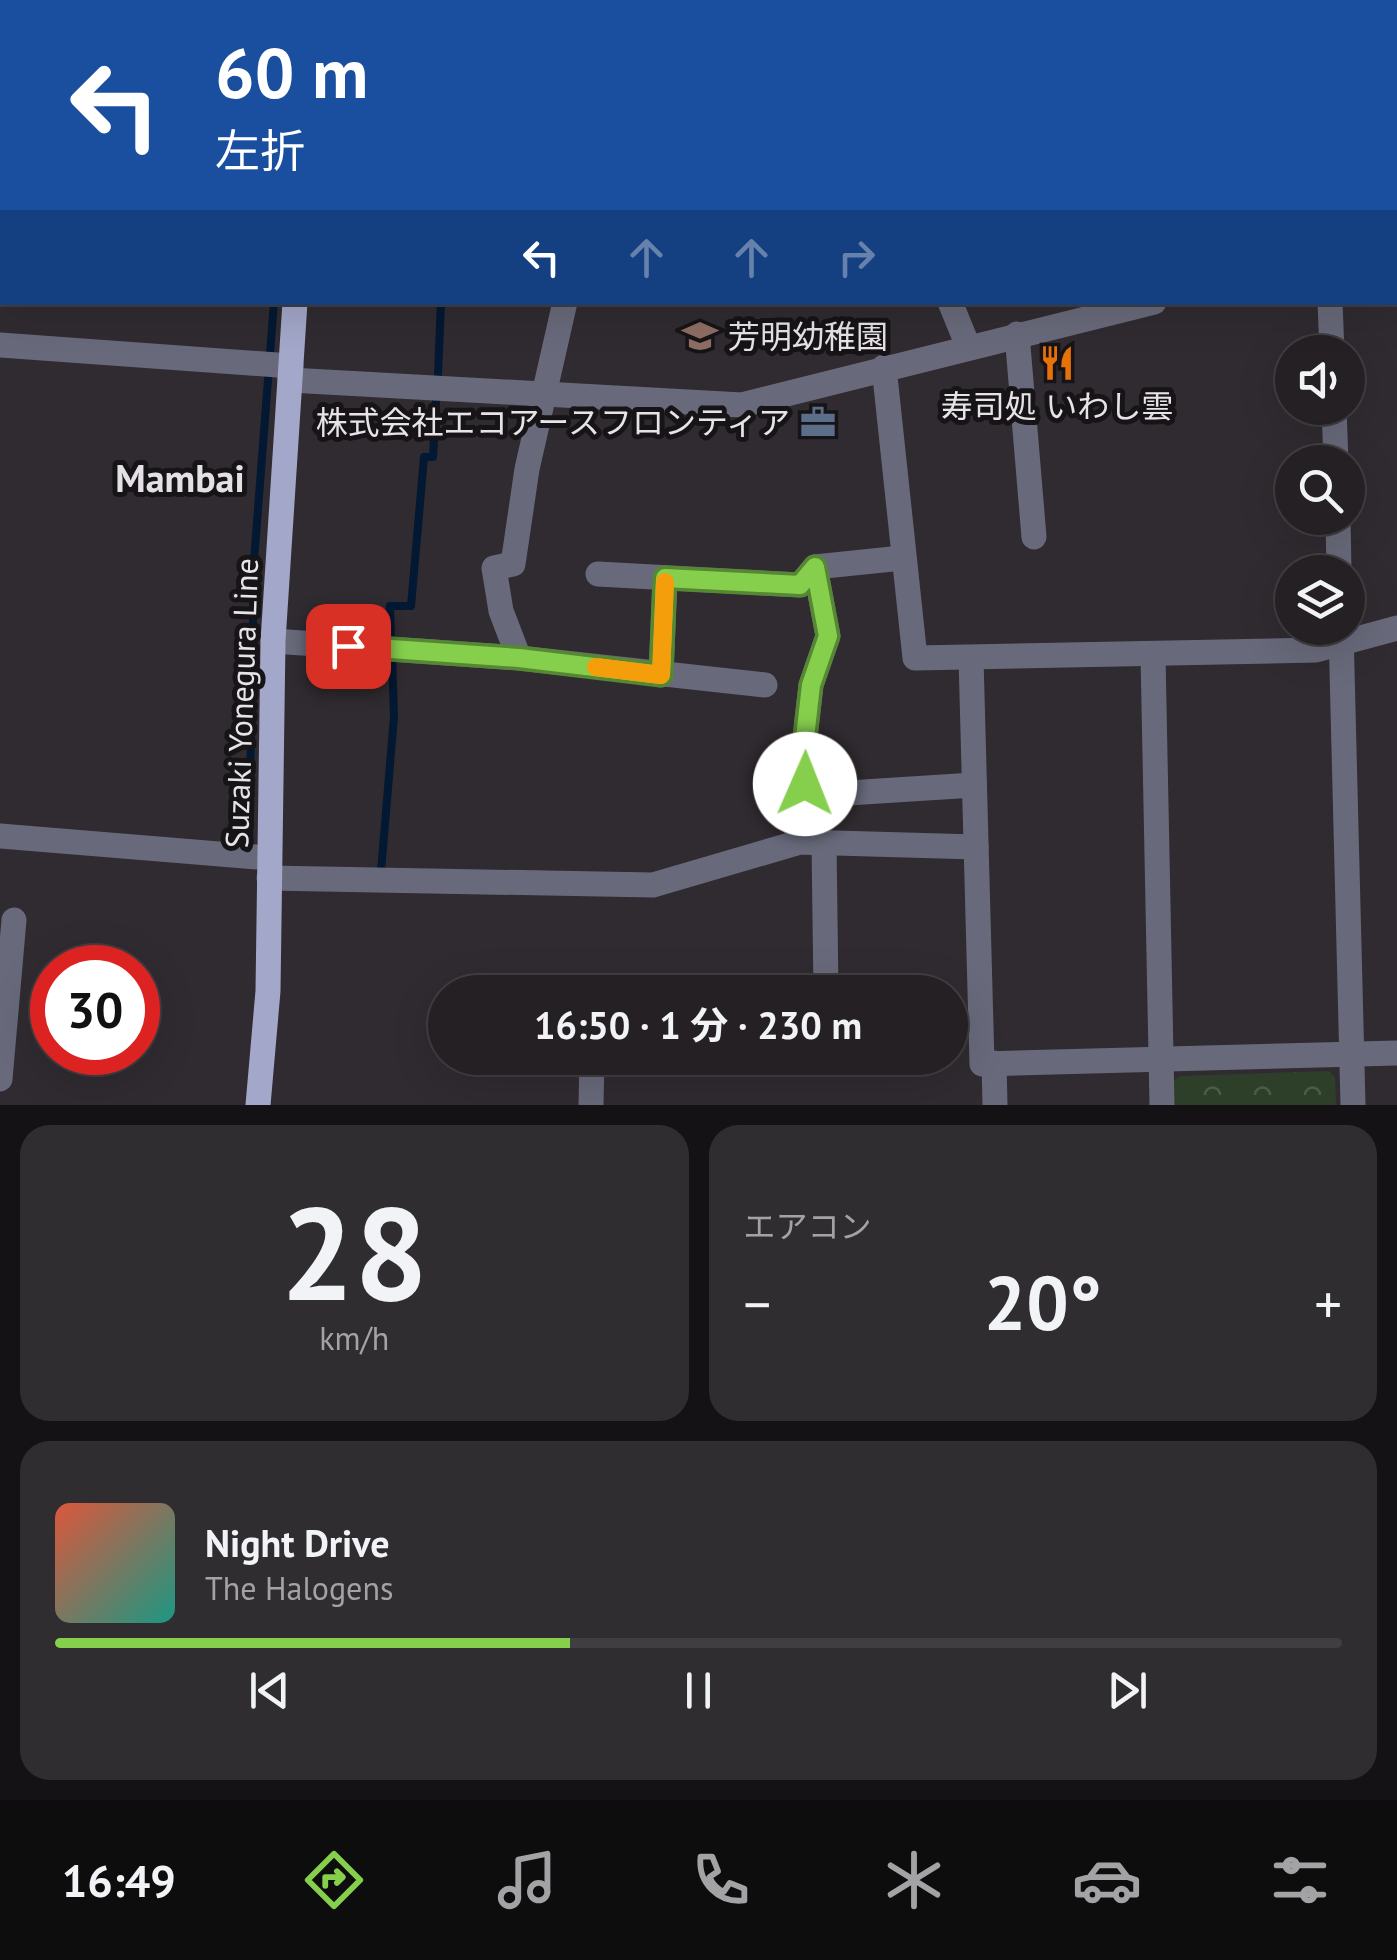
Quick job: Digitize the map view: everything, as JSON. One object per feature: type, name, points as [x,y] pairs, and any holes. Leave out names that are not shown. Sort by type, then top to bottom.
[{"type":"main road","name":"Suzaki Yonegura Line","points":[[258,1105],[268,991],[281,369],[295,305]]},
{"type":"street","points":[[519,658],[501,611],[494,568],[513,564],[527,470],[564,305]]},
{"type":"street","points":[[951,305],[968,346]]},
{"type":"street","points":[[0,345],[742,405],[1141,305]]},
{"type":"street","points":[[1330,305],[1331,335]]},
{"type":"street","points":[[1017,334],[1034,537]]},
{"type":"street","points":[[884,367],[915,658],[1316,650],[1325,645]]},
{"type":"street","points":[[598,574],[800,585],[815,567],[902,558]]},
{"type":"street","points":[[815,567],[828,636],[811,685],[803,755],[817,842],[825,975]]},
{"type":"street","points":[[661,675],[665,578]]},
{"type":"street","points":[[1365,632],[1397,628]]},
{"type":"street","points":[[274,641],[519,658],[765,685]]},
{"type":"street","points":[[1342,645],[1353,1105]]},
{"type":"street","points":[[1154,655],[1162,1105]]},
{"type":"street","points":[[971,658],[982,1064],[1397,1053]]},
{"type":"street","points":[[848,793],[974,785]]},
{"type":"street","points":[[0,836],[269,868],[652,885],[817,842],[976,847]]},
{"type":"street","points":[[0,1079],[14,920]]},
{"type":"street","points":[[994,1064],[995,1105]]},
{"type":"street","points":[[591,1105],[592,1075]]},
{"type":"green space","points":[[1328,1071],[1335,1077],[1336,1105],[1173,1105],[1172,1082],[1180,1076]]},
{"type":"waterway","points":[[249,845],[254,561],[274,305]]},
{"type":"waterway","points":[[438,374],[441,305]]},
{"type":"waterway","points":[[391,642],[390,606],[411,606],[424,457],[433,457],[436,401]]},
{"type":"waterway","points":[[381,871],[394,717],[392,656]]},
{"type":"slow traffic","points":[[596,667],[661,675],[665,582]]},
{"type":"place","name":"芳明幼稚園","points":[[700,336]]},
{"type":"place","name":"寿司処 いわし雲","points":[[1057,363]]},
{"type":"place","name":"株式会社エコアースフロンティア","points":[[818,422]]},
{"type":"district","name":"Mambai","points":[[180,477]]},
{"type":"route","points":[[348,646],[519,658],[661,675],[665,578],[800,585],[815,567],[828,636],[811,685],[803,755],[805,784]]}]
